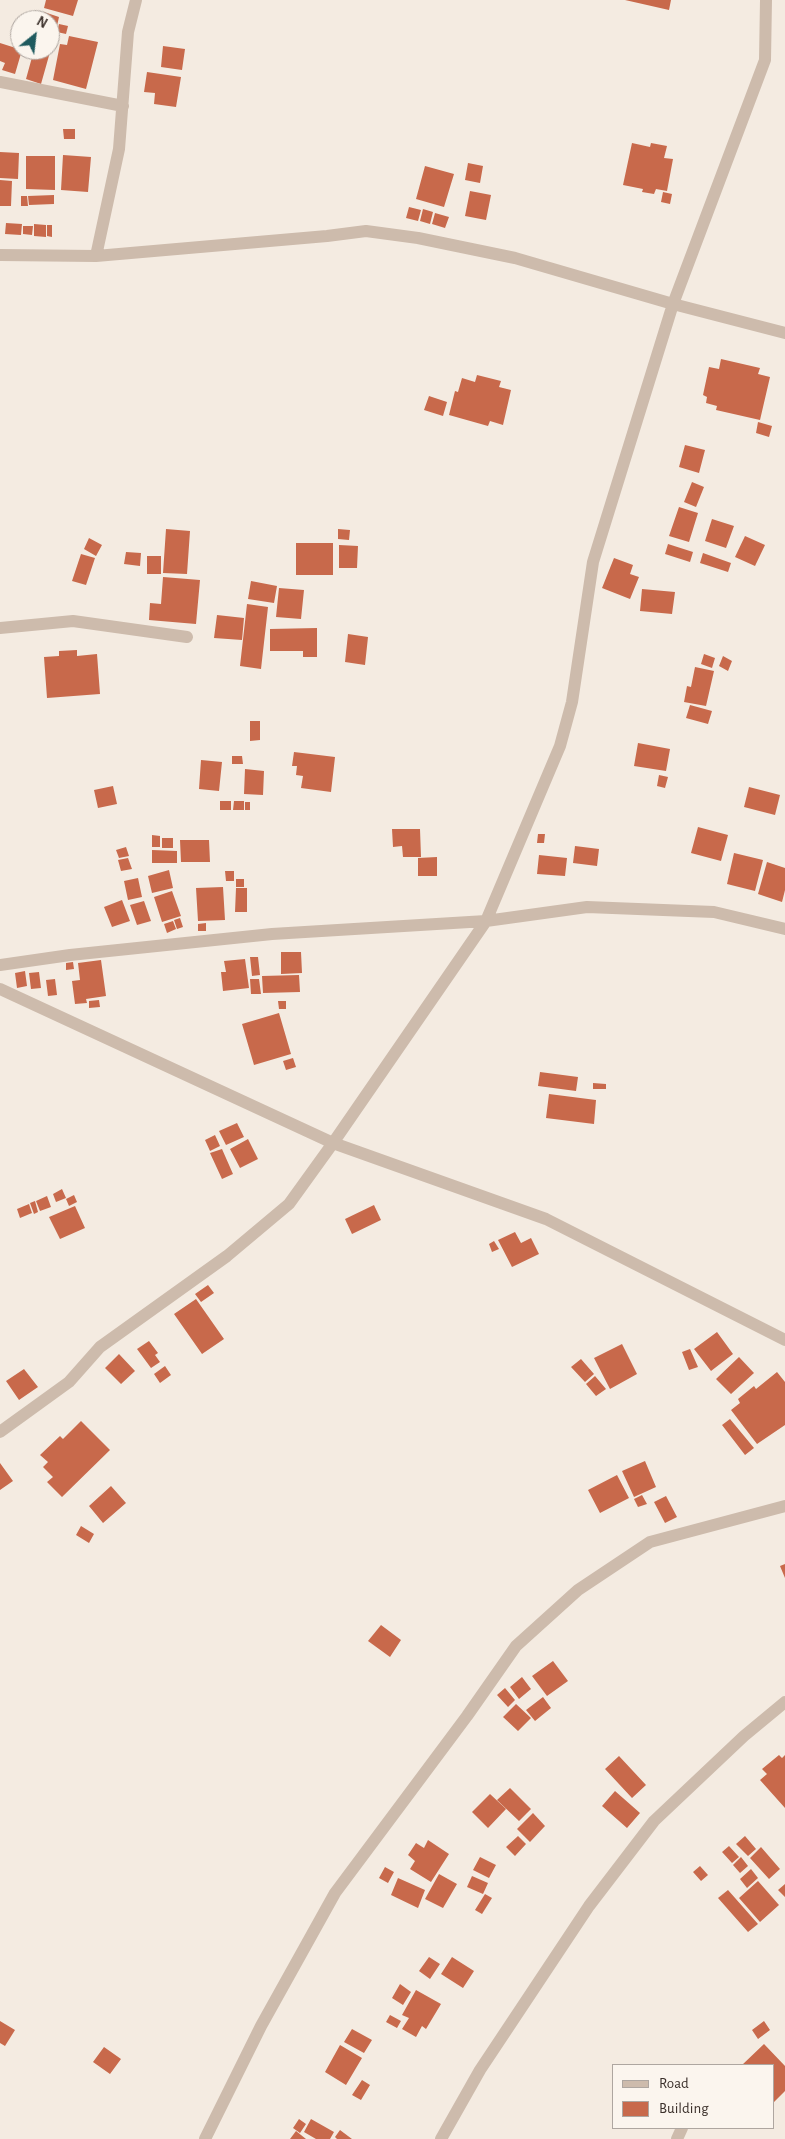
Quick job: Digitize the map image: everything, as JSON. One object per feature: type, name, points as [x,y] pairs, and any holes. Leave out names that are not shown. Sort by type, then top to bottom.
[{"type":"street","points":[[96,256],[119,149],[128,32],[136,0]]},
{"type":"street","points":[[0,1432],[69,1382],[100,1348],[227,1256],[289,1204],[333,1144],[486,921],[560,746],[572,702],[593,562],[673,304],[765,60],[766,0]]},
{"type":"street","points":[[0,82],[123,106]]},
{"type":"street","points":[[0,255],[96,256],[366,231],[418,238],[516,258],[673,304],[785,333]]},
{"type":"street","points":[[0,628],[73,621],[188,637]]},
{"type":"street","points":[[0,965],[70,955],[272,934],[486,921],[587,907],[714,912],[785,929]]},
{"type":"street","points":[[0,989],[333,1144],[546,1220],[785,1340]]},
{"type":"street","points":[[205,2139],[261,2026],[335,1893],[516,1646],[578,1590],[650,1542],[785,1506]]},
{"type":"street","points":[[441,2139],[480,2070],[578,1923],[654,1821],[744,1736],[785,1702]]},
{"type":"building","points":[[46,0],[78,0],[73,16],[60,12],[60,10],[44,8]]},
{"type":"building","points":[[625,0],[671,0],[669,10]]},
{"type":"building","points":[[60,24],[68,26],[66,34],[60,33]]},
{"type":"building","points":[[69,36],[98,42],[86,89],[53,80],[57,60],[60,60],[60,44],[67,45]]},
{"type":"building","points":[[0,43],[10,46],[10,60],[19,60],[15,74],[2,70],[5,63],[0,61]]},
{"type":"building","points":[[163,46],[185,49],[182,70],[161,67]]},
{"type":"building","points":[[31,60],[48,60],[41,84],[26,79]]},
{"type":"building","points":[[147,72],[181,77],[176,107],[154,104],[155,93],[144,92]]},
{"type":"building","points":[[63,129],[75,129],[75,139],[64,139]]},
{"type":"building","points":[[632,143],[650,147],[651,143],[667,146],[664,158],[673,159],[667,191],[656,189],[654,194],[642,192],[643,189],[623,185]]},
{"type":"building","points":[[0,152],[19,153],[18,179],[0,178]]},
{"type":"building","points":[[63,155],[91,157],[88,192],[61,190]]},
{"type":"building","points":[[26,156],[55,156],[55,190],[26,189]]},
{"type":"building","points":[[468,163],[483,166],[480,183],[465,180]]},
{"type":"building","points":[[425,166],[454,174],[444,207],[416,199]]},
{"type":"building","points":[[0,180],[12,181],[11,206],[0,206]]},
{"type":"building","points":[[470,191],[491,195],[486,220],[465,216]]},
{"type":"building","points":[[663,192],[672,194],[670,204],[661,202]]},
{"type":"building","points":[[54,195],[54,204],[29,205],[28,196]]},
{"type":"building","points":[[21,196],[27,196],[28,206],[21,206]]},
{"type":"building","points":[[409,207],[421,210],[418,221],[406,218]]},
{"type":"building","points":[[423,209],[433,212],[430,224],[420,221]]},
{"type":"building","points":[[435,213],[449,217],[445,228],[432,224]]},
{"type":"building","points":[[6,223],[22,224],[21,235],[5,234]]},
{"type":"building","points":[[34,224],[46,225],[46,237],[34,236]]},
{"type":"building","points":[[47,225],[52,225],[52,237],[47,236]]},
{"type":"building","points":[[23,226],[33,226],[32,235],[23,234]]},
{"type":"building","points":[[721,359],[760,368],[758,374],[770,377],[760,420],[716,410],[717,406],[706,403],[707,397],[703,395],[709,367],[719,369]]},
{"type":"building","points":[[477,375],[501,381],[499,387],[511,390],[503,425],[490,421],[488,426],[449,415],[455,391],[458,392],[462,378],[475,382]]},
{"type":"building","points":[[429,396],[447,402],[443,416],[424,410]]},
{"type":"building","points":[[758,422],[772,426],[769,437],[756,433]]},
{"type":"building","points":[[685,445],[705,450],[699,473],[679,467]]},
{"type":"building","points":[[692,482],[704,487],[696,507],[684,502]]},
{"type":"building","points":[[679,507],[698,513],[689,542],[669,536]]},
{"type":"building","points":[[712,519],[734,526],[726,548],[705,541]]},
{"type":"building","points":[[166,529],[190,531],[187,574],[163,573]]},
{"type":"building","points":[[338,529],[350,530],[349,540],[338,539]]},
{"type":"building","points":[[745,536],[765,545],[755,566],[735,557]]},
{"type":"building","points":[[89,538],[102,545],[96,556],[84,549]]},
{"type":"building","points":[[296,543],[333,543],[333,575],[296,575]]},
{"type":"building","points":[[668,544],[693,552],[690,562],[665,554]]},
{"type":"building","points":[[339,545],[358,546],[357,568],[339,568]]},
{"type":"building","points":[[126,552],[141,553],[140,566],[124,564]]},
{"type":"building","points":[[703,553],[731,563],[728,572],[700,563]]},
{"type":"building","points":[[81,554],[95,558],[86,585],[72,581]]},
{"type":"building","points":[[147,556],[161,556],[161,574],[147,574]]},
{"type":"building","points":[[614,558],[633,565],[630,574],[639,577],[630,599],[602,588]]},
{"type":"building","points":[[163,577],[200,580],[196,624],[149,620],[150,603],[161,604]]},
{"type":"building","points":[[251,581],[277,586],[274,603],[248,599]]},
{"type":"building","points":[[279,588],[304,590],[301,619],[276,617]]},
{"type":"building","points":[[642,589],[675,592],[672,614],[640,611]]},
{"type":"building","points":[[247,604],[268,607],[261,669],[240,666]]},
{"type":"building","points":[[217,615],[244,618],[242,640],[214,638]]},
{"type":"building","points":[[317,628],[317,657],[303,657],[303,651],[270,651],[270,629]]},
{"type":"building","points":[[348,634],[368,637],[365,665],[345,662]]},
{"type":"building","points":[[77,650],[77,656],[97,654],[100,694],[47,698],[44,657],[59,656],[59,651]]},
{"type":"building","points":[[704,654],[715,658],[712,668],[701,664]]},
{"type":"building","points":[[723,656],[732,661],[728,671],[719,666]]},
{"type":"building","points":[[695,667],[714,671],[706,706],[684,702],[687,686],[691,687]]},
{"type":"building","points":[[690,705],[712,711],[708,724],[686,718]]},
{"type":"building","points":[[250,721],[260,721],[260,740],[250,741]]},
{"type":"building","points":[[638,743],[670,749],[666,771],[634,766]]},
{"type":"building","points":[[294,752],[335,757],[331,792],[301,788],[303,776],[296,775],[297,766],[292,766]]},
{"type":"building","points":[[232,756],[242,756],[243,764],[232,764]]},
{"type":"building","points":[[201,760],[222,762],[219,791],[199,789]]},
{"type":"building","points":[[245,769],[264,771],[263,795],[244,794]]},
{"type":"building","points":[[659,775],[668,777],[665,788],[657,786]]},
{"type":"building","points":[[113,786],[117,804],[98,808],[94,790]]},
{"type":"building","points":[[749,787],[780,795],[775,815],[744,807]]},
{"type":"building","points":[[220,801],[231,801],[231,810],[220,810]]},
{"type":"building","points":[[234,801],[244,801],[244,810],[233,810]]},
{"type":"building","points":[[245,802],[250,802],[250,810],[245,810]]},
{"type":"building","points":[[698,827],[728,835],[721,861],[691,853]]},
{"type":"building","points":[[392,829],[420,829],[421,857],[403,857],[402,846],[393,847]]},
{"type":"building","points":[[538,834],[545,834],[544,843],[537,843]]},
{"type":"building","points":[[152,835],[160,836],[160,847],[152,847]]},
{"type":"building","points":[[162,838],[173,838],[173,848],[162,848]]},
{"type":"building","points":[[180,840],[209,840],[210,862],[181,862]]},
{"type":"building","points":[[575,846],[599,849],[597,866],[573,863]]},
{"type":"building","points":[[126,847],[129,856],[119,858],[116,850]]},
{"type":"building","points":[[152,850],[177,851],[177,863],[152,863]]},
{"type":"building","points":[[734,853],[763,860],[755,891],[727,884]]},
{"type":"building","points":[[539,855],[567,858],[565,876],[537,874]]},
{"type":"building","points":[[437,857],[437,876],[418,876],[418,858]]},
{"type":"building","points":[[128,858],[132,869],[121,871],[118,860]]},
{"type":"building","points":[[767,862],[785,868],[785,890],[782,902],[758,894]]},
{"type":"building","points":[[169,870],[173,888],[152,893],[148,876]]},
{"type":"building","points":[[225,871],[234,871],[234,881],[226,881]]},
{"type":"building","points":[[138,878],[142,897],[128,900],[124,881]]},
{"type":"building","points":[[236,879],[244,879],[244,887],[236,887]]},
{"type":"building","points":[[223,887],[225,920],[198,921],[196,888]]},
{"type":"building","points":[[236,888],[247,888],[247,912],[235,912]]},
{"type":"building","points":[[172,891],[181,916],[162,922],[154,897]]},
{"type":"building","points":[[122,900],[130,921],[112,927],[104,907]]},
{"type":"building","points":[[144,901],[151,921],[137,925],[130,905]]},
{"type":"building","points":[[180,918],[183,927],[177,929],[174,920]]},
{"type":"building","points":[[173,921],[176,929],[167,933],[164,924]]},
{"type":"building","points":[[206,923],[206,931],[198,931],[198,924]]},
{"type":"building","points":[[281,952],[301,952],[302,973],[281,974]]},
{"type":"building","points":[[250,957],[258,957],[260,975],[252,976]]},
{"type":"building","points":[[245,959],[249,988],[223,991],[221,972],[226,972],[224,961]]},
{"type":"building","points":[[101,960],[106,996],[86,999],[87,1003],[75,1004],[72,981],[80,980],[78,963]]},
{"type":"building","points":[[73,962],[74,969],[66,970],[66,963]]},
{"type":"building","points":[[25,971],[27,986],[17,988],[15,973]]},
{"type":"building","points":[[39,972],[41,988],[31,989],[29,973]]},
{"type":"building","points":[[299,975],[300,992],[263,993],[262,976]]},
{"type":"building","points":[[55,979],[57,995],[48,996],[46,980]]},
{"type":"building","points":[[250,979],[259,979],[261,994],[251,994]]},
{"type":"building","points":[[99,1000],[100,1007],[89,1008],[89,1001]]},
{"type":"building","points":[[278,1001],[286,1001],[286,1009],[279,1009]]},
{"type":"building","points":[[279,1013],[291,1054],[254,1065],[242,1024]]},
{"type":"building","points":[[293,1058],[296,1067],[286,1070],[283,1061]]},
{"type":"building","points":[[540,1072],[578,1077],[576,1091],[538,1086]]},
{"type":"building","points":[[593,1083],[606,1084],[606,1089],[593,1089]]},
{"type":"building","points":[[549,1094],[596,1100],[594,1124],[546,1118]]},
{"type":"building","points":[[237,1123],[244,1137],[226,1145],[219,1131]]},
{"type":"building","points":[[215,1135],[220,1146],[210,1151],[205,1140]]},
{"type":"building","points":[[248,1139],[258,1159],[240,1168],[230,1149]]},
{"type":"building","points":[[222,1149],[233,1174],[222,1179],[210,1153]]},
{"type":"building","points":[[62,1189],[66,1198],[56,1202],[53,1194]]},
{"type":"building","points":[[74,1195],[77,1202],[69,1206],[66,1199]]},
{"type":"building","points":[[47,1196],[51,1207],[40,1211],[36,1201]]},
{"type":"building","points":[[35,1201],[38,1212],[34,1214],[30,1203]]},
{"type":"building","points":[[29,1204],[32,1213],[20,1218],[17,1209]]},
{"type":"building","points":[[374,1205],[381,1220],[352,1234],[345,1219]]},
{"type":"building","points":[[75,1206],[85,1228],[60,1239],[49,1217]]},
{"type":"building","points":[[515,1232],[521,1243],[531,1238],[539,1254],[512,1267],[498,1240]]},
{"type":"building","points":[[494,1241],[499,1249],[492,1252],[489,1244]]},
{"type":"building","points":[[208,1285],[214,1293],[201,1302],[195,1294]]},
{"type":"building","points":[[196,1299],[224,1339],[202,1354],[174,1314]]},
{"type":"building","points":[[717,1332],[733,1354],[711,1371],[694,1349]]},
{"type":"building","points":[[149,1341],[158,1353],[155,1355],[160,1362],[151,1368],[137,1349]]},
{"type":"building","points":[[622,1344],[637,1374],[610,1389],[594,1358]]},
{"type":"building","points":[[690,1349],[698,1367],[689,1370],[682,1352]]},
{"type":"building","points":[[119,1354],[135,1371],[121,1384],[105,1368]]},
{"type":"building","points":[[739,1357],[754,1373],[731,1394],[716,1379]]},
{"type":"building","points":[[581,1359],[594,1374],[585,1382],[571,1367]]},
{"type":"building","points":[[165,1366],[171,1375],[160,1383],[154,1374]]},
{"type":"building","points":[[24,1369],[38,1387],[19,1400],[6,1381]]},
{"type":"building","points":[[777,1372],[785,1382],[785,1425],[757,1444],[731,1410],[740,1403],[738,1399],[754,1386],[756,1389]]},
{"type":"building","points":[[595,1376],[606,1389],[596,1396],[586,1384]]},
{"type":"building","points":[[730,1419],[754,1448],[745,1455],[722,1425]]},
{"type":"building","points":[[81,1421],[110,1450],[62,1497],[47,1482],[53,1477],[43,1467],[48,1462],[40,1455],[60,1436],[63,1439]]},
{"type":"building","points":[[645,1461],[656,1487],[634,1497],[622,1471]]},
{"type":"building","points":[[0,1463],[13,1481],[0,1490]]},
{"type":"building","points":[[617,1475],[629,1498],[600,1513],[588,1490]]},
{"type":"building","points":[[111,1486],[126,1503],[103,1523],[89,1506]]},
{"type":"building","points":[[642,1495],[647,1504],[638,1507],[634,1499]]},
{"type":"building","points":[[666,1496],[677,1517],[665,1523],[654,1502]]},
{"type":"building","points":[[81,1526],[94,1534],[89,1543],[76,1535]]},
{"type":"building","points":[[785,1564],[785,1578],[780,1566]]},
{"type":"building","points":[[381,1625],[401,1640],[390,1657],[368,1641]]},
{"type":"building","points":[[553,1661],[568,1681],[547,1696],[532,1676]]},
{"type":"building","points":[[522,1677],[531,1689],[519,1699],[510,1687]]},
{"type":"building","points":[[505,1688],[515,1700],[508,1707],[497,1695]]},
{"type":"building","points":[[543,1697],[551,1708],[535,1721],[526,1710]]},
{"type":"building","points":[[516,1704],[531,1718],[518,1731],[503,1717]]},
{"type":"building","points":[[779,1755],[782,1758],[785,1755],[785,1808],[760,1780],[767,1774],[762,1769]]},
{"type":"building","points":[[619,1756],[646,1785],[632,1798],[605,1769]]},
{"type":"building","points":[[510,1788],[531,1809],[519,1821],[497,1800]]},
{"type":"building","points":[[615,1791],[640,1813],[627,1828],[602,1806]]},
{"type":"building","points":[[490,1794],[506,1809],[488,1828],[472,1812]]},
{"type":"building","points":[[533,1813],[545,1826],[530,1842],[517,1829]]},
{"type":"building","points":[[518,1836],[526,1844],[515,1856],[506,1847]]},
{"type":"building","points":[[745,1836],[756,1849],[748,1856],[736,1844]]},
{"type":"building","points":[[428,1840],[449,1854],[431,1882],[410,1869],[415,1861],[408,1855],[416,1843],[424,1848]]},
{"type":"building","points":[[729,1846],[739,1857],[732,1863],[722,1852]]},
{"type":"building","points":[[761,1847],[780,1869],[769,1879],[750,1858]]},
{"type":"building","points":[[480,1857],[496,1865],[489,1878],[473,1870]]},
{"type":"building","points":[[741,1857],[748,1866],[740,1873],[733,1865]]},
{"type":"building","points":[[700,1866],[708,1875],[701,1881],[693,1872]]},
{"type":"building","points":[[385,1867],[394,1872],[388,1883],[379,1878]]},
{"type":"building","points":[[751,1869],[758,1878],[747,1888],[740,1879]]},
{"type":"building","points":[[439,1874],[457,1884],[443,1908],[425,1899]]},
{"type":"building","points":[[472,1876],[488,1883],[483,1894],[467,1887]]},
{"type":"building","points":[[398,1878],[425,1890],[418,1908],[391,1895]]},
{"type":"building","points":[[758,1881],[779,1905],[760,1922],[739,1898]]},
{"type":"building","points":[[785,1884],[785,1897],[778,1890]]},
{"type":"building","points":[[728,1890],[758,1924],[748,1932],[718,1898]]},
{"type":"building","points":[[485,1894],[492,1898],[482,1914],[475,1910]]},
{"type":"building","points":[[429,1957],[440,1964],[430,1979],[419,1971]]},
{"type":"building","points":[[452,1957],[474,1971],[463,1988],[441,1974]]},
{"type":"building","points":[[400,1984],[411,1992],[403,2005],[392,1998]]},
{"type":"building","points":[[416,1990],[441,2004],[426,2029],[422,2026],[416,2037],[402,2029],[409,2018],[402,2015]]},
{"type":"building","points":[[390,2015],[401,2021],[397,2028],[386,2022]]},
{"type":"building","points":[[0,2021],[15,2030],[5,2046],[0,2043]]},
{"type":"building","points":[[764,2021],[770,2030],[758,2039],[752,2030]]},
{"type":"building","points":[[352,2029],[372,2040],[364,2053],[344,2042]]},
{"type":"building","points":[[764,2044],[785,2066],[785,2091],[775,2101],[775,2064],[743,2064]]},
{"type":"building","points":[[340,2045],[362,2058],[346,2085],[325,2072]]},
{"type":"building","points":[[104,2047],[121,2059],[110,2074],[93,2062]]},
{"type":"building","points":[[362,2080],[370,2085],[361,2100],[352,2095]]},
{"type":"building","points":[[299,2119],[306,2124],[300,2133],[293,2128]]},
{"type":"building","points":[[311,2119],[334,2132],[330,2139],[316,2139],[304,2132]]},
{"type":"building","points":[[340,2130],[352,2139],[337,2139],[335,2137]]},
{"type":"building","points":[[296,2131],[306,2139],[290,2139]]}]
